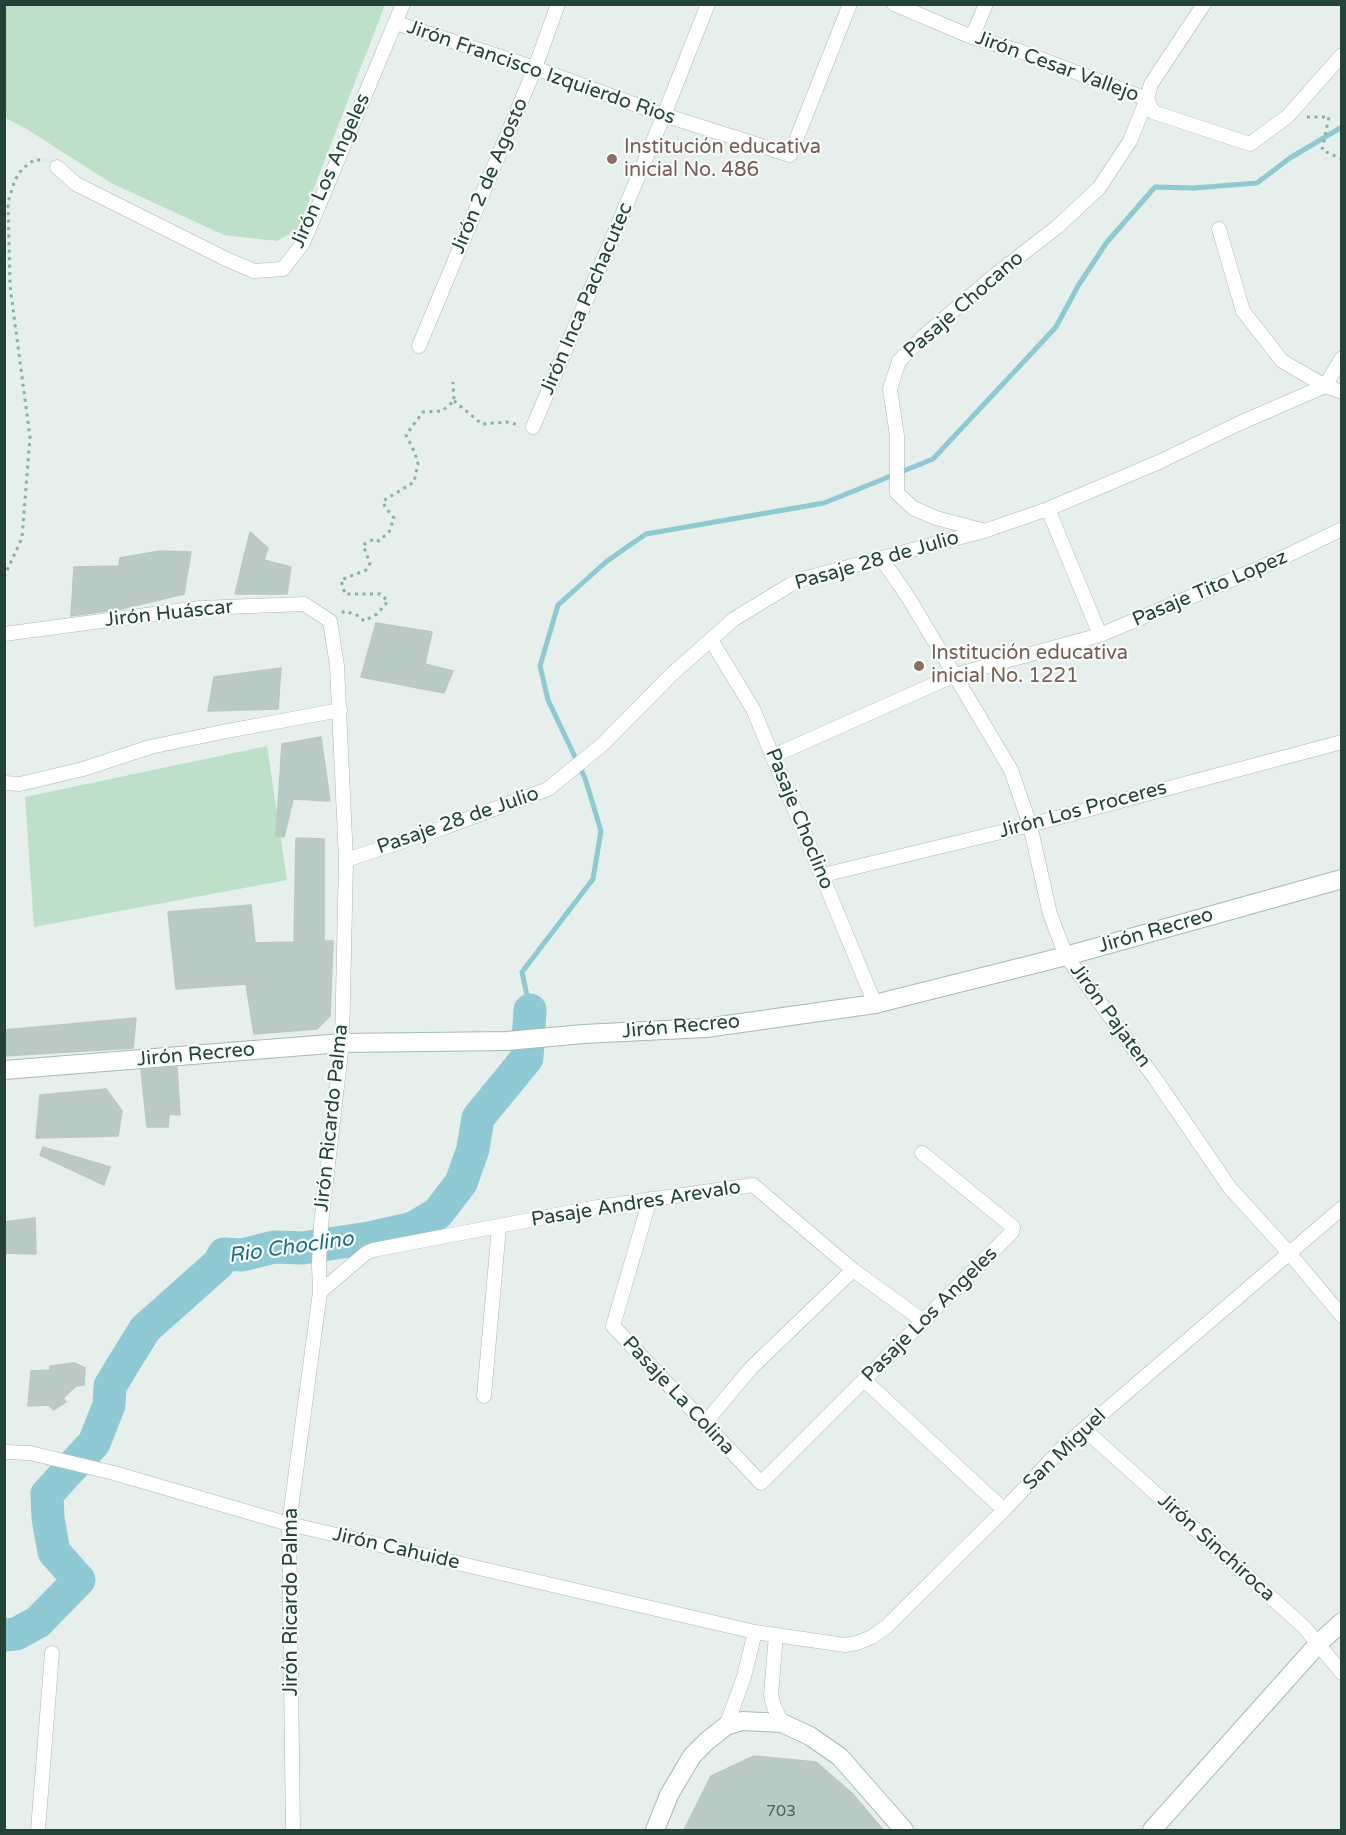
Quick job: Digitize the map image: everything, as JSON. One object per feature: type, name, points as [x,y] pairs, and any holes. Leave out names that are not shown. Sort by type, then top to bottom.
[{"type":"main road","name":"Jirón Recreo","points":[[4,1070],[342,1043],[507,1041],[706,1028],[875,1004],[1066,956],[1341,879]]},
{"type":"main road","points":[[1152,1830],[1319,1643],[1341,1622]]},
{"type":"main road","points":[[655,1830],[669,1795],[692,1756],[726,1726],[742,1720],[782,1723],[810,1736],[840,1757],[904,1830]]},
{"type":"street","name":"Jirón Los Angeles","points":[[57,167],[76,184],[226,259],[254,270],[283,269],[303,243],[403,4]]},
{"type":"street","name":"Jirón 2 de Agosto","points":[[419,346],[535,68],[558,4]]},
{"type":"street","name":"Jirón Inca Pachacutec","points":[[533,427],[708,4]]},
{"type":"street","name":"Jirón Francisco Izquierdo Rios","points":[[396,23],[535,68],[664,115],[790,155],[850,4]]},
{"type":"street","name":"Jirón Cesar Vallejo","points":[[894,4],[972,37],[1022,52],[1148,99],[1153,112],[1250,144],[1288,116],[1341,55]]},
{"type":"street","points":[[972,37],[986,4]]},
{"type":"street","name":"Pasaje Chocano","points":[[984,531],[928,515],[912,508],[897,493],[897,436],[890,389],[899,362],[925,336],[995,275],[1057,227],[1099,188],[1130,141],[1148,99],[1151,84],[1204,4]]},
{"type":"street","points":[[1219,229],[1243,311],[1279,358],[1325,386],[1341,392]]},
{"type":"street","points":[[1325,386],[1341,358]]},
{"type":"street","name":"Pasaje 28 de Julio","points":[[346,860],[443,828],[548,789],[603,744],[671,675],[747,609],[790,585],[806,578],[984,531],[1048,509],[1159,462],[1325,386]]},
{"type":"street","points":[[1048,509],[1100,635]]},
{"type":"street","name":"Pasaje Tito Lopez","points":[[773,756],[956,675],[1100,635],[1276,561],[1333,535],[1341,529]]},
{"type":"street","name":"Jirón Pajaten","points":[[881,558],[956,675],[1011,770],[1030,825],[1050,914],[1066,956],[1154,1077],[1230,1188],[1290,1254],[1341,1316]]},
{"type":"street","name":"Jirón Huáscar","points":[[4,634],[200,608],[304,604],[330,621]]},
{"type":"street","name":"Jirón Ricardo Palma","points":[[292,1830],[290,1524],[320,1292],[321,1225],[342,1043],[346,860],[337,666],[330,621]]},
{"type":"street","name":"Pasaje Choclino","points":[[711,640],[753,709],[875,1004]]},
{"type":"street","points":[[4,783],[20,784],[83,769],[150,747],[278,720],[340,711]]},
{"type":"street","name":"Jirón Los Proceres","points":[[823,874],[1030,825],[1341,742]]},
{"type":"street","name":"Pasaje Los Angeles","points":[[761,1483],[1013,1230],[1013,1227],[922,1153]]},
{"type":"street","name":"Pasaje Andres Arevalo","points":[[320,1292],[369,1251],[598,1207],[753,1185],[854,1270],[922,1320]]},
{"type":"street","name":"Pasaje La Colina","points":[[650,1199],[612,1325],[761,1483]]},
{"type":"street","name":"San Miguel","points":[[755,1632],[845,1645],[872,1637],[886,1627],[1004,1510],[1063,1447],[1341,1208]]},
{"type":"street","points":[[484,1396],[499,1227]]},
{"type":"street","points":[[705,1423],[751,1368],[854,1270]]},
{"type":"street","points":[[864,1380],[1004,1510]]},
{"type":"street","name":"Jirón Sinchiroca","points":[[1084,1429],[1304,1627],[1341,1673]]},
{"type":"street","name":"Jirón Cahuide","points":[[4,1452],[30,1453],[114,1473],[290,1524],[755,1632]]},
{"type":"street","points":[[726,1726],[742,1684],[755,1632]]},
{"type":"street","points":[[776,1635],[771,1695],[782,1723]]},
{"type":"street","points":[[38,1830],[52,1653]]},
{"type":"path","points":[[1329,117],[1322,150],[1341,159]]},
{"type":"path","points":[[4,577],[22,538],[30,437],[10,286],[8,202],[15,180],[22,169],[34,160],[52,160],[57,167]]},
{"type":"path","points":[[453,382],[454,401],[482,424],[506,422],[533,427]]},
{"type":"path","points":[[330,621],[345,611],[364,621],[377,615],[388,602],[380,594],[345,594],[341,580],[366,570],[370,563],[363,545],[374,539],[379,542],[386,537],[394,518],[384,507],[383,501],[414,482],[418,464],[406,435],[423,412],[442,411],[454,401]]},
{"type":"green space","points":[[5,4],[385,5],[298,229],[277,241],[224,235],[111,183],[25,128],[5,118]]},
{"type":"green space","points":[[267,746],[287,880],[34,927],[25,797]]},
{"type":"building","points":[[250,532],[268,548],[264,560],[291,567],[287,594],[235,594]]},
{"type":"building","points":[[160,551],[191,552],[184,594],[121,609],[71,616],[74,567],[119,566],[120,558]]},
{"type":"building","points":[[376,623],[432,632],[425,664],[453,671],[444,693],[361,677]]},
{"type":"building","points":[[281,668],[278,709],[208,711],[214,677]]},
{"type":"building","points":[[321,737],[330,801],[293,799],[284,837],[276,836],[282,744]]},
{"type":"building","points":[[296,838],[324,839],[324,941],[333,941],[330,1016],[317,1029],[254,1034],[246,984],[176,989],[168,912],[251,905],[255,943],[294,942]]},
{"type":"building","points":[[136,1018],[133,1048],[4,1056],[4,1030]]},
{"type":"building","points":[[177,1067],[180,1115],[169,1114],[168,1127],[147,1127],[141,1070]]},
{"type":"building","points":[[106,1089],[122,1111],[118,1136],[36,1138],[40,1095]]},
{"type":"building","points":[[43,1147],[110,1167],[104,1185],[40,1155]]},
{"type":"building","points":[[35,1218],[36,1254],[4,1253],[4,1222]]},
{"type":"building","points":[[74,1363],[85,1368],[84,1385],[76,1386],[63,1398],[66,1402],[54,1410],[48,1405],[28,1406],[31,1371],[50,1370],[50,1366]]},
{"type":"building","points":[[754,1756],[816,1762],[852,1793],[883,1830],[684,1830],[711,1776]]},
{"type":"waterway","points":[[530,1010],[522,972],[593,879],[601,831],[585,778],[548,700],[540,666],[558,605],[607,561],[646,534],[824,503],[933,459],[1056,327],[1078,286],[1107,242],[1155,187],[1194,188],[1257,183],[1290,158],[1342,127]]},
{"type":"waterway","name":"Rio Choclino","points":[[4,1635],[16,1634],[38,1622],[79,1580],[54,1552],[48,1518],[47,1494],[94,1443],[109,1405],[110,1386],[145,1329],[218,1264],[224,1254],[242,1255],[274,1247],[303,1248],[369,1238],[413,1228],[437,1214],[461,1183],[473,1149],[478,1118],[527,1058],[530,1010]]},
{"type":"place","name":"Institución educativa inicial No. 486","points":[[612,159]]},
{"type":"place","name":"Institución educativa inicial No. 1221","points":[[919,666]]}]
